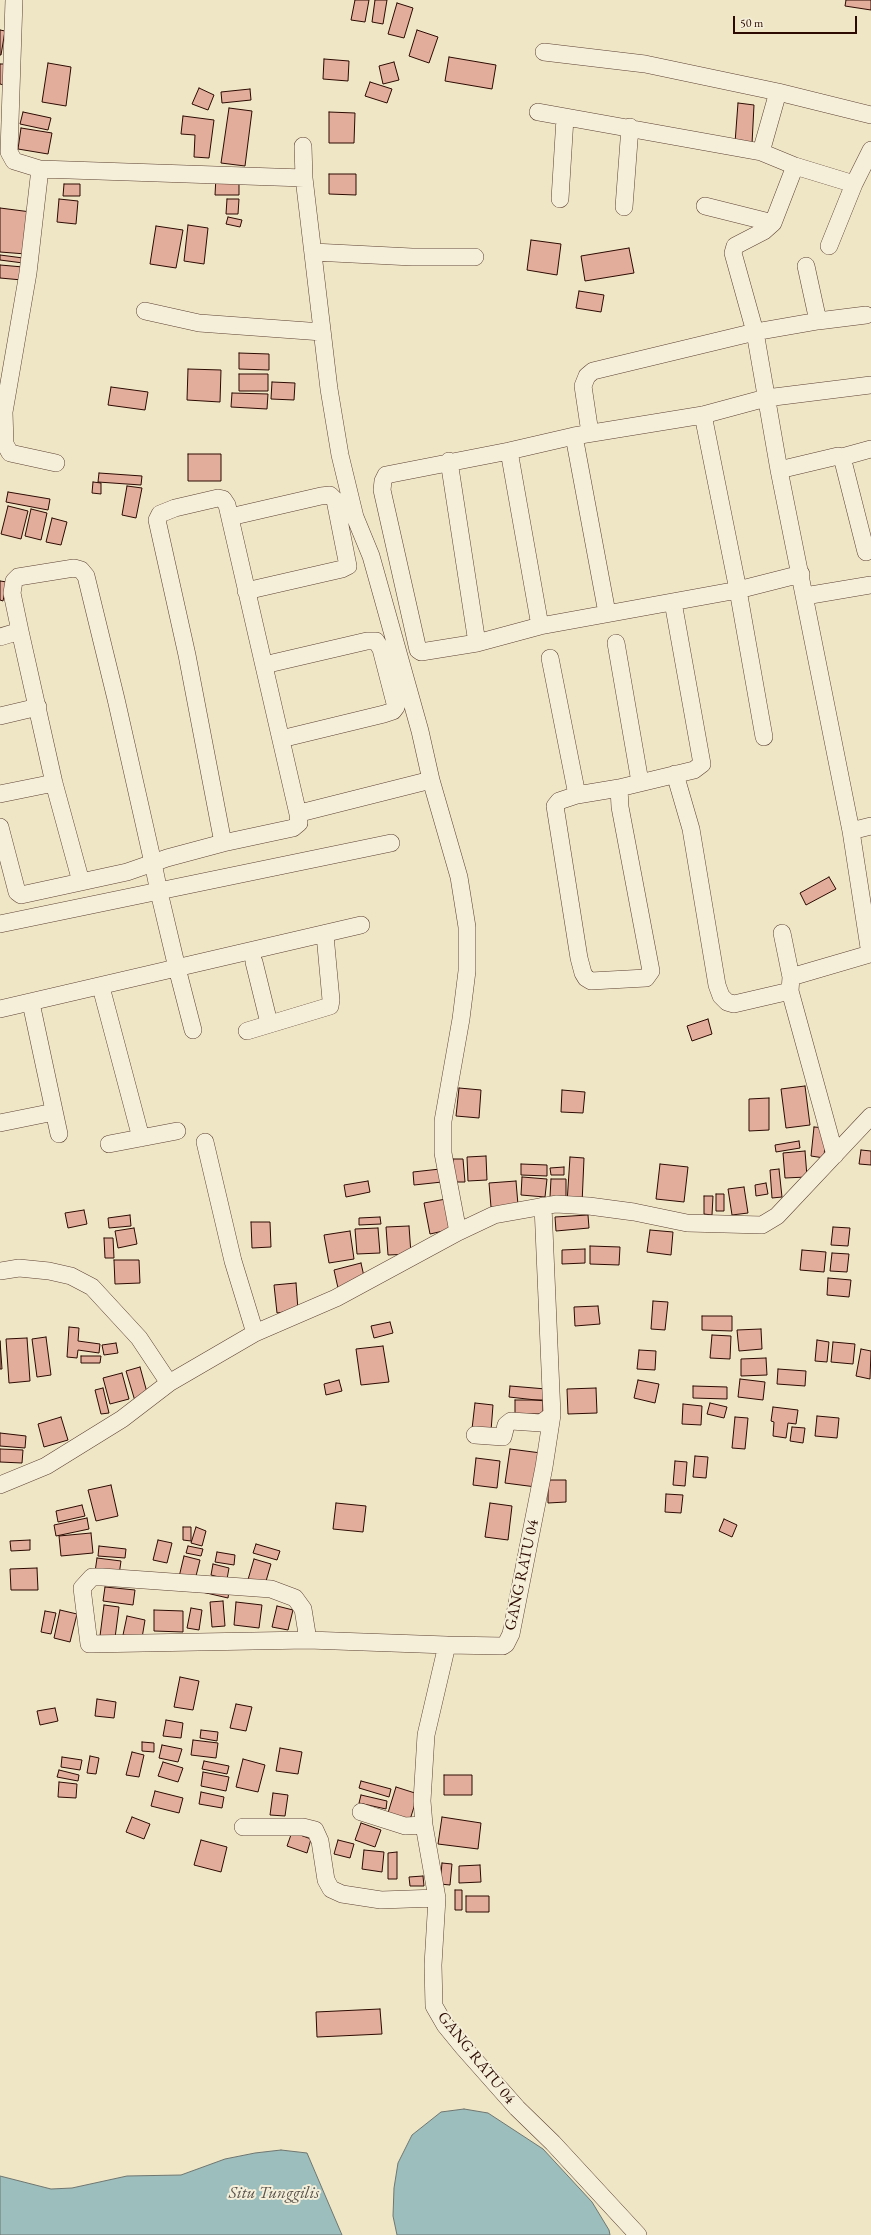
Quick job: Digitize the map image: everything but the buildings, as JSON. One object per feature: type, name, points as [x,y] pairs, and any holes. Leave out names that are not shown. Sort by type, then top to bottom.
[{"type":"street","points":[[14,0],[4,115],[9,152],[14,161],[40,169],[304,178]]},
{"type":"street","points":[[544,52],[645,64],[778,92],[871,116]]},
{"type":"street","points":[[761,152],[778,92]]},
{"type":"street","points":[[538,112],[565,118],[630,127],[761,152],[795,166],[854,184]]},
{"type":"street","points":[[560,199],[565,118]]},
{"type":"street","points":[[624,207],[630,127]]},
{"type":"street","points":[[303,146],[304,178],[322,332],[333,421],[340,455],[355,517],[371,556],[387,610],[431,780],[459,877],[468,927],[466,978],[443,1121],[444,1153],[458,1232]]},
{"type":"street","points":[[829,246],[854,184],[871,150]]},
{"type":"street","points":[[675,774],[691,829],[717,985],[721,996],[727,1002],[734,1004],[871,954],[866,893],[851,831],[801,574],[779,470],[755,332],[733,253],[735,246],[764,231],[772,223],[795,166]]},
{"type":"street","points":[[40,169],[28,273],[4,412],[5,444],[10,453],[56,463]]},
{"type":"street","points":[[705,206],[772,223]]},
{"type":"street","points":[[313,252],[412,257],[475,257]]},
{"type":"street","points":[[806,266],[818,321]]},
{"type":"street","points":[[145,311],[199,323],[322,332]]},
{"type":"street","points":[[606,613],[582,435],[583,386],[587,376],[593,371],[755,332],[818,321],[866,315]]},
{"type":"street","points":[[801,574],[738,590],[606,613],[540,626],[477,643],[421,652],[418,650],[382,490],[386,475],[449,461],[509,451],[582,435],[703,415],[766,398],[871,386]]},
{"type":"street","points":[[703,415],[738,590],[764,737]]},
{"type":"street","points":[[779,470],[838,456],[842,457],[871,449]]},
{"type":"street","points":[[509,451],[540,626]]},
{"type":"street","points":[[842,457],[866,552]]},
{"type":"street","points":[[449,461],[477,643]]},
{"type":"street","points":[[230,517],[321,496],[330,495],[336,500],[348,566],[342,569],[246,591]]},
{"type":"street","points":[[0,827],[17,892],[21,895],[81,882],[223,843],[292,828],[299,823],[228,505],[223,499],[218,498],[175,508],[160,514],[157,520],[187,654],[223,843]]},
{"type":"street","points":[[81,882],[54,783],[12,593],[14,581],[18,577],[74,568],[81,570],[86,576],[159,892],[193,1030]]},
{"type":"street","points":[[805,596],[871,585]]},
{"type":"street","points":[[619,788],[620,807],[652,971],[646,978],[591,981],[586,978],[583,973],[579,958],[555,806],[559,801],[577,795],[619,788],[699,768],[702,760],[673,602]]},
{"type":"street","points":[[0,637],[20,631]]},
{"type":"street","points":[[264,665],[368,641],[376,641],[381,649],[396,707],[394,711],[384,714],[281,739]]},
{"type":"street","points":[[616,643],[640,782]]},
{"type":"street","points":[[550,658],[577,795]]},
{"type":"street","points":[[0,716],[38,707]]},
{"type":"street","points":[[298,814],[431,780]]},
{"type":"street","points":[[0,794],[54,783]]},
{"type":"street","points":[[851,831],[871,826]]},
{"type":"street","points":[[0,924],[390,843]]},
{"type":"street","points":[[0,1009],[326,935],[361,925]]},
{"type":"street","points":[[782,933],[790,984],[835,1155]]},
{"type":"street","points":[[247,1030],[269,1023],[309,1014],[330,1006],[331,1000],[326,935]]},
{"type":"street","points":[[254,962],[269,1023]]},
{"type":"street","points":[[102,987],[141,1138]]},
{"type":"street","points":[[31,1003],[59,1134]]},
{"type":"street","points":[[0,1123],[54,1112]]},
{"type":"street","points":[[0,1485],[46,1466],[122,1419],[169,1383],[255,1333],[336,1298],[458,1232],[494,1215],[556,1204],[589,1206],[687,1223],[762,1225],[777,1216],[871,1116]]},
{"type":"street","points":[[109,1144],[177,1131]]},
{"type":"street","points":[[205,1142],[233,1261],[255,1333]]},
{"type":"street","name":"GANG RATU 04","points":[[543,1206],[552,1415],[544,1467],[508,1641],[503,1646],[496,1647],[446,1645],[426,1735],[422,1802],[424,1825],[437,1898],[433,1965],[434,2006],[445,2025],[516,2108],[558,2149],[638,2235]]},
{"type":"street","points":[[0,1272],[19,1268],[49,1271],[71,1276],[92,1287],[139,1338],[169,1383]]},
{"type":"street","points":[[475,1435],[503,1437],[506,1425],[511,1420],[541,1423],[552,1415]]},
{"type":"street","points":[[308,1640],[303,1609],[295,1598],[271,1589],[102,1577],[92,1577],[82,1588],[89,1644],[308,1640],[446,1645]]},
{"type":"street","points":[[361,1812],[405,1826],[424,1825]]},
{"type":"street","points":[[243,1827],[303,1827],[315,1830],[320,1841],[326,1880],[331,1889],[342,1894],[381,1900],[437,1898]]},
{"type":"water","points":[[464,2109],[488,2113],[543,2149],[592,2202],[609,2230],[610,2235],[397,2235],[393,2216],[394,2188],[398,2163],[412,2135],[441,2112]]},
{"type":"water","name":"Situ Tunggilis","points":[[281,2150],[307,2153],[342,2235],[0,2235],[0,2176],[51,2189],[72,2188],[127,2176],[181,2175],[225,2159]]}]
